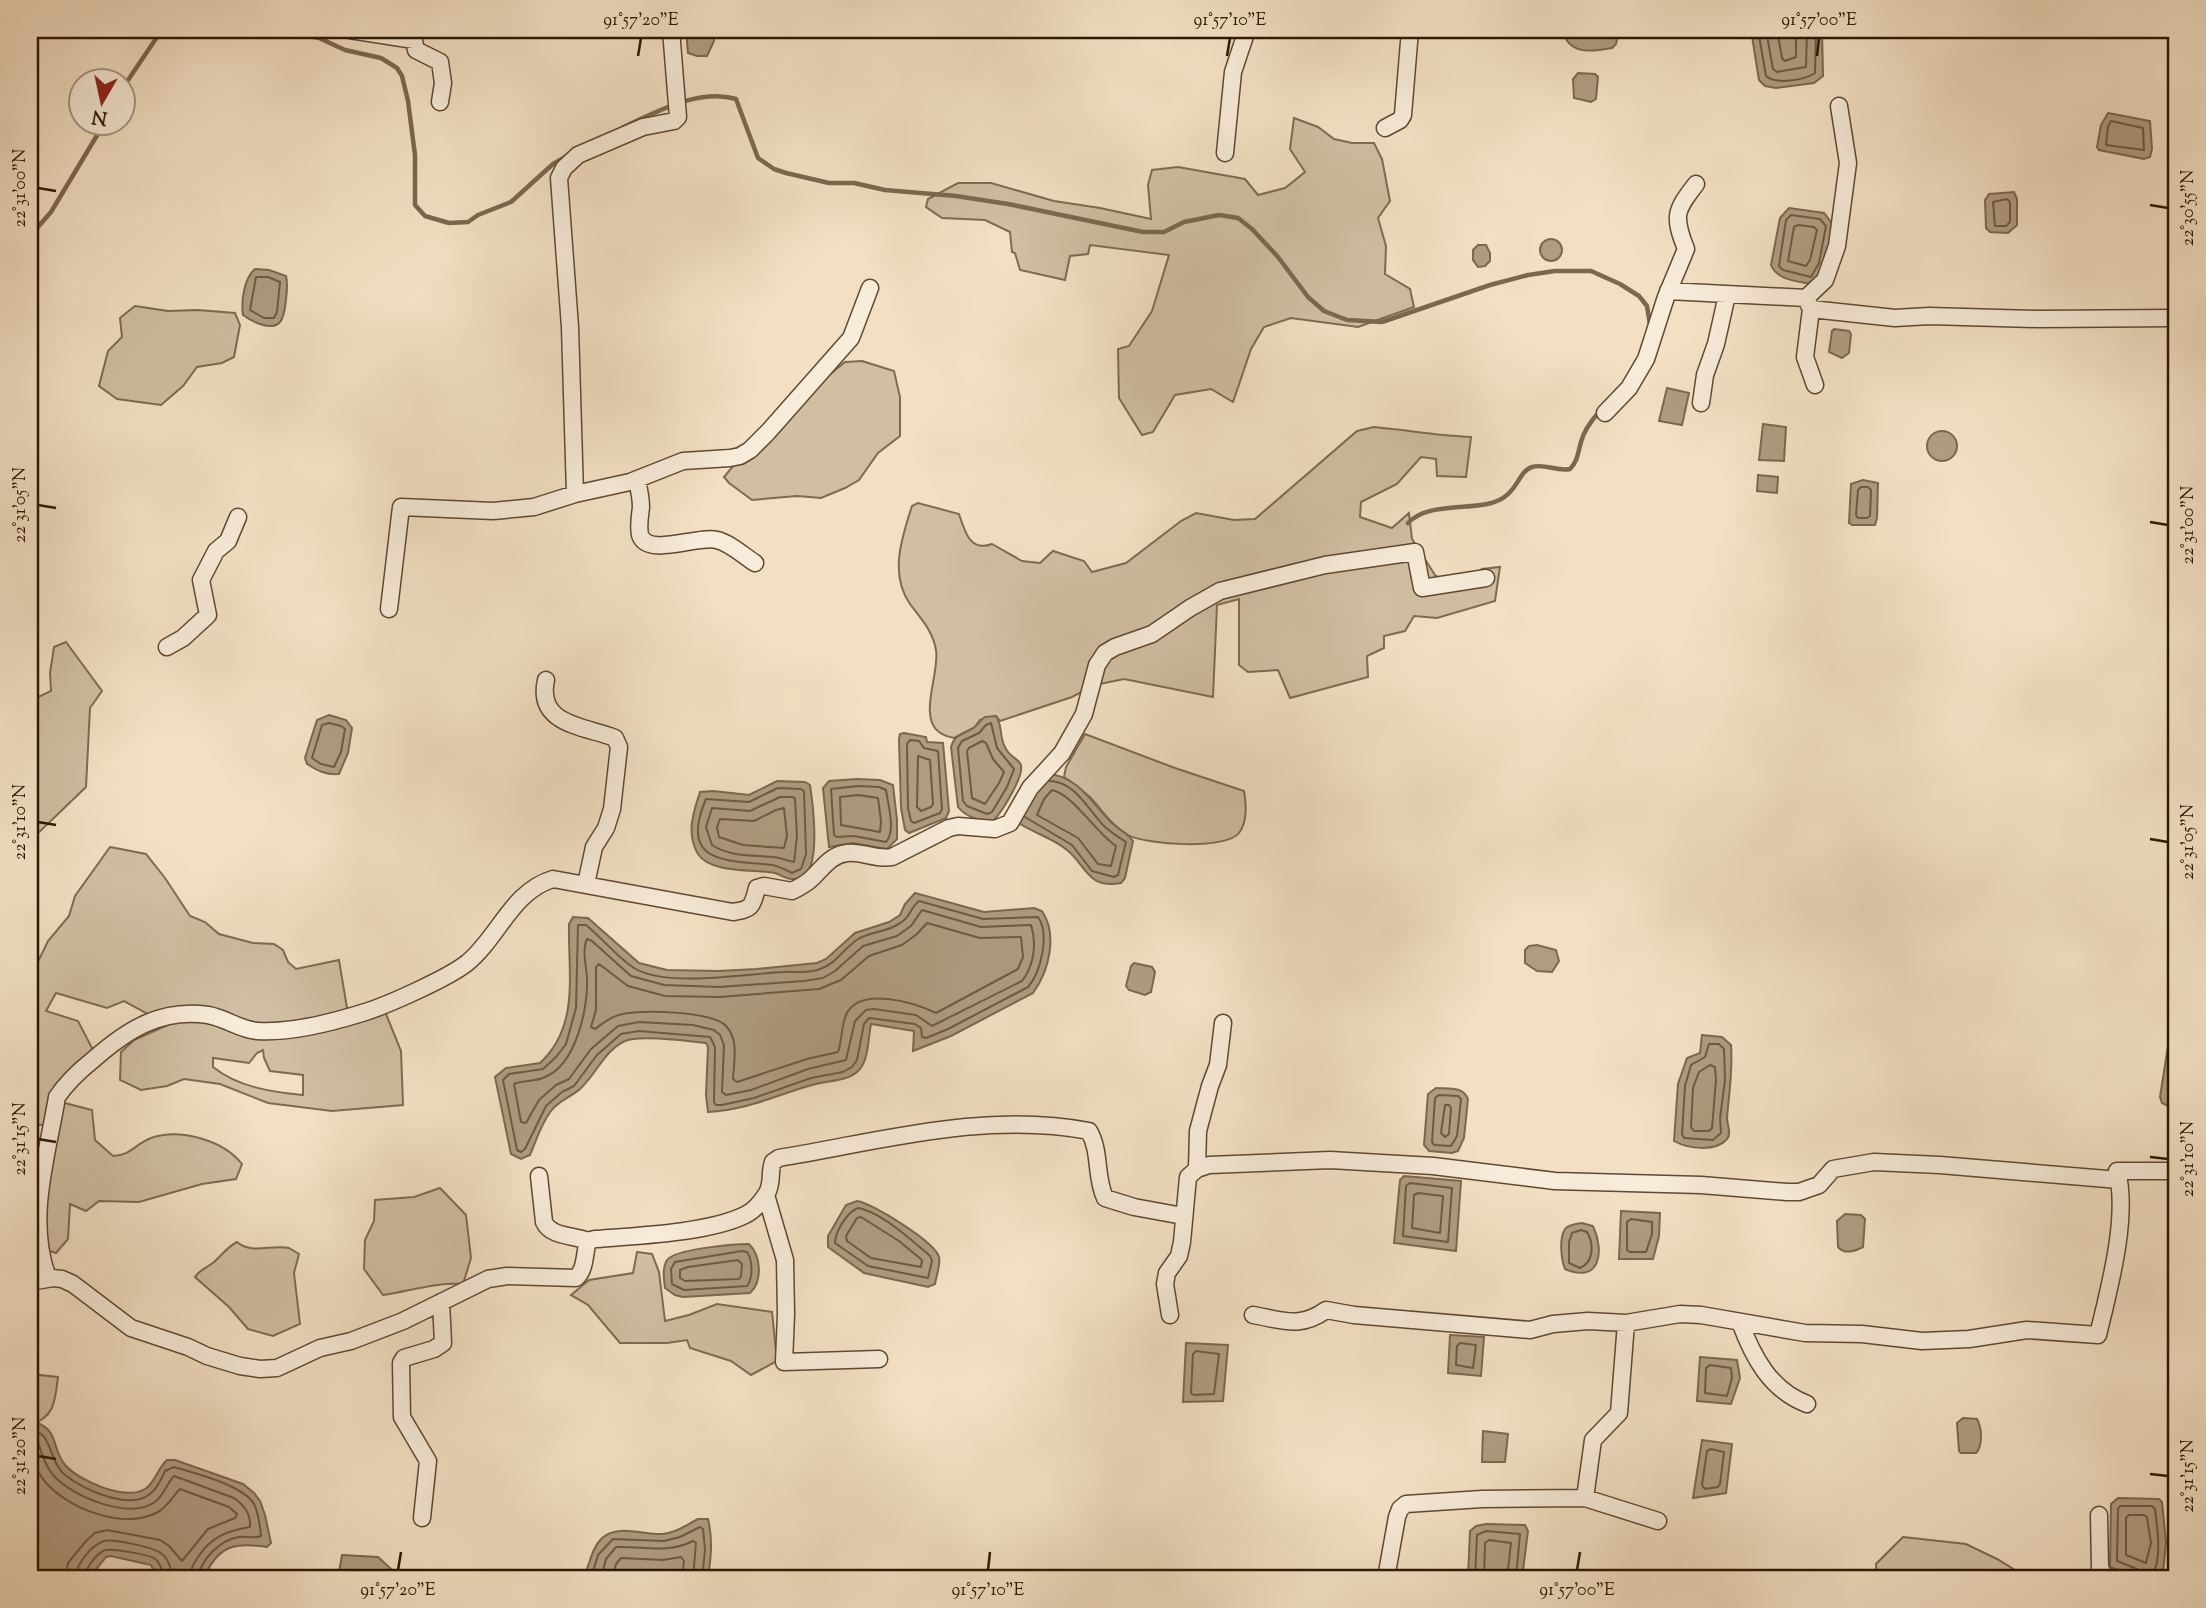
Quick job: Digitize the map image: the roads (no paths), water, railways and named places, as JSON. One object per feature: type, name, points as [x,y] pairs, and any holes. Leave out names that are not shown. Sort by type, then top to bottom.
[{"type":"street","points":[[351,30],[414,35],[416,50],[440,62],[443,83],[440,102]]},
{"type":"street","points":[[575,494],[570,327],[559,178],[564,168],[578,155],[643,127],[674,121],[678,117],[671,30]]},
{"type":"street","points":[[1225,153],[1233,72],[1247,30]]},
{"type":"street","points":[[1385,128],[1400,120],[1403,115],[1410,30]]},
{"type":"street","points":[[1815,385],[1805,357],[1809,303],[1825,280],[1836,246],[1848,163],[1839,106]]},
{"type":"street","points":[[1605,413],[1629,388],[1646,359],[1668,291],[1686,248],[1677,226],[1677,216],[1683,200],[1696,184]]},
{"type":"street","points":[[389,609],[401,507],[513,510],[548,504],[575,494],[637,480],[683,461],[730,458],[750,450],[851,338],[870,288]]},
{"type":"street","points":[[1668,291],[1809,303],[1895,318],[2176,318]]},
{"type":"street","points":[[1701,403],[1727,295]]},
{"type":"street","points":[[637,480],[640,492],[639,527],[645,543],[662,546],[682,541],[718,540],[755,563]]},
{"type":"street","points":[[167,647],[183,638],[208,615],[201,580],[215,551],[228,541],[238,517]]},
{"type":"street","points":[[48,1278],[38,1240],[38,1203],[57,1097],[67,1082],[128,1031],[175,1015],[211,1016],[239,1028],[257,1031],[318,1024],[364,1012],[466,964],[492,937],[517,902],[536,885],[552,879],[710,910],[733,912],[748,909],[754,903],[757,888],[764,886],[792,891],[811,880],[820,868],[841,855],[850,853],[892,857],[949,828],[958,826],[995,829],[1010,823],[1030,788],[1062,752],[1084,713],[1097,665],[1105,653],[1152,634],[1220,591],[1325,565],[1415,552],[1422,588],[1486,578]]},
{"type":"street","points":[[545,680],[544,694],[554,716],[567,724],[615,738],[619,747],[612,808],[606,828],[594,847],[586,884]]},
{"type":"street","points":[[1197,1169],[1198,1131],[1218,1065],[1223,1023]]},
{"type":"street","points":[[539,1176],[547,1228],[558,1234],[588,1241],[721,1224],[746,1215],[766,1195],[772,1184],[770,1171],[773,1162],[779,1158],[953,1128],[1038,1124],[1090,1131],[1097,1155],[1100,1187],[1105,1198],[1134,1207],[1183,1216]]},
{"type":"street","points":[[1170,1315],[1165,1284],[1167,1273],[1179,1256],[1188,1177],[1197,1169],[1221,1164],[1329,1160],[1433,1166],[1555,1181],[1700,1185],[1787,1192],[1799,1192],[1819,1185],[1833,1169],[1874,1163],[1940,1165],[2119,1180]]},
{"type":"street","points":[[1253,1315],[1295,1323],[1313,1320],[1326,1310],[1354,1315],[1530,1330],[1553,1324],[1588,1321],[1626,1323],[1680,1314],[1805,1333],[1862,1334],[1922,1341],[1969,1339],[2027,1330],[2098,1335],[2111,1282],[2120,1215],[2117,1171],[2176,1171]]},
{"type":"street","points":[[766,1195],[785,1260],[783,1362],[879,1359]]},
{"type":"street","points":[[30,1282],[48,1278],[62,1279],[74,1284],[131,1328],[240,1366],[277,1368],[289,1364],[303,1354],[373,1333],[488,1279],[507,1276],[576,1278],[584,1264],[583,1255],[588,1241]]},
{"type":"street","points":[[422,1518],[428,1461],[402,1417],[401,1363],[404,1357],[434,1349],[443,1343],[440,1302]]},
{"type":"street","points":[[1740,1322],[1751,1353],[1771,1380],[1785,1393],[1807,1404]]},
{"type":"street","points":[[1585,1498],[1593,1440],[1619,1413],[1626,1323]]},
{"type":"street","points":[[1387,1578],[1397,1517],[1406,1504],[1482,1499],[1585,1498],[1658,1521]]},
{"type":"street","points":[[2099,1515],[2100,1568],[2105,1578]]},
{"type":"water","points":[[686,30],[714,30],[714,41],[707,56],[688,53]]},
{"type":"water","points":[[1562,30],[1619,30],[1616,44],[1612,48],[1588,51],[1570,44]]},
{"type":"water","points":[[1751,30],[1822,30],[1823,76],[1814,83],[1776,88],[1765,86],[1759,80]]},
{"type":"water","points":[[1578,73],[1595,74],[1598,77],[1596,99],[1591,102],[1574,98],[1573,79]]},
{"type":"water","points":[[2108,113],[2150,121],[2150,157],[2144,159],[2099,150],[2097,147],[2101,125]]},
{"type":"water","points":[[2014,192],[2017,199],[2017,225],[2008,233],[1990,232],[1986,228],[1985,200],[1989,194]]},
{"type":"water","points":[[1789,208],[1824,213],[1834,226],[1825,266],[1811,284],[1782,277],[1771,265],[1780,218]]},
{"type":"water","points":[[1551,239],[1559,242],[1562,250],[1559,258],[1551,261],[1543,258],[1540,250],[1543,242]]},
{"type":"water","points":[[1478,245],[1486,245],[1490,253],[1490,261],[1485,266],[1478,267],[1473,260],[1473,250]]},
{"type":"water","points":[[255,269],[269,270],[286,276],[284,311],[282,320],[276,325],[262,324],[243,315],[244,290]]},
{"type":"water","points":[[1834,329],[1849,331],[1851,334],[1849,353],[1842,358],[1829,352]]},
{"type":"water","points":[[1667,388],[1689,393],[1682,425],[1659,421]]},
{"type":"water","points":[[1763,424],[1786,427],[1784,461],[1759,460]]},
{"type":"water","points":[[1942,431],[1953,435],[1957,446],[1953,457],[1942,461],[1931,457],[1927,446],[1931,435]]},
{"type":"water","points":[[1758,475],[1778,477],[1777,493],[1757,491]]},
{"type":"water","points":[[1863,480],[1878,483],[1875,525],[1849,523],[1851,484]]},
{"type":"water","points":[[329,715],[346,720],[352,728],[348,753],[339,774],[319,771],[307,764],[305,758],[317,720]]},
{"type":"water","points":[[996,716],[1006,750],[1020,763],[1021,768],[1017,784],[1002,810],[993,821],[984,821],[969,816],[958,807],[951,747],[957,737],[974,728],[985,717]]},
{"type":"water","points":[[900,734],[926,737],[927,742],[943,743],[949,811],[946,818],[909,833],[905,830],[901,808],[899,739]]},
{"type":"water","points":[[1047,774],[1057,775],[1074,784],[1133,841],[1125,878],[1121,883],[1101,883],[1094,879],[1074,856],[1061,846],[1017,822]]},
{"type":"water","points":[[880,780],[893,785],[897,839],[887,849],[853,843],[829,847],[823,788],[829,781]]},
{"type":"water","points":[[777,781],[805,782],[810,785],[814,842],[811,863],[803,877],[789,879],[775,873],[723,868],[704,860],[698,854],[692,831],[700,792],[749,795]]},
{"type":"water","points":[[915,893],[984,912],[1034,908],[1042,911],[1050,931],[1050,953],[1033,993],[951,1036],[913,1051],[914,1031],[871,1024],[868,1049],[862,1067],[853,1075],[722,1111],[708,1112],[706,1043],[652,1038],[625,1041],[606,1056],[581,1088],[551,1111],[530,1155],[521,1159],[511,1154],[495,1077],[506,1068],[540,1063],[561,1033],[569,998],[569,924],[573,917],[588,918],[639,963],[667,970],[756,969],[817,963],[826,959],[855,933],[889,922],[900,915]]},
{"type":"water","points":[[1537,945],[1556,950],[1559,961],[1552,972],[1537,971],[1525,963],[1525,950],[1529,946]]},
{"type":"water","points":[[1134,963],[1152,967],[1155,972],[1151,992],[1145,995],[1129,990],[1126,986]]},
{"type":"water","points":[[1702,1035],[1722,1037],[1731,1045],[1732,1063],[1728,1137],[1716,1146],[1702,1148],[1674,1141],[1678,1084],[1687,1058],[1700,1053]]},
{"type":"water","points":[[2176,1036],[2176,1110],[2162,1103],[2160,1097],[2168,1046]]},
{"type":"water","points":[[1436,1088],[1459,1090],[1468,1099],[1464,1138],[1458,1151],[1452,1153],[1429,1151],[1424,1145],[1428,1094]]},
{"type":"water","points":[[1404,1176],[1461,1181],[1456,1251],[1394,1243],[1400,1180]]},
{"type":"water","points":[[857,1201],[876,1208],[902,1224],[935,1250],[939,1257],[939,1267],[935,1284],[928,1287],[864,1273],[828,1247],[828,1236],[846,1205]]},
{"type":"water","points":[[1621,1211],[1660,1213],[1659,1236],[1653,1259],[1619,1259]]},
{"type":"water","points":[[1845,1214],[1861,1215],[1865,1219],[1863,1247],[1850,1252],[1838,1247],[1837,1221]]},
{"type":"water","points":[[1582,1223],[1593,1226],[1599,1255],[1592,1269],[1577,1273],[1565,1269],[1561,1243],[1567,1227]]},
{"type":"water","points":[[749,1244],[756,1255],[759,1268],[757,1282],[750,1293],[683,1297],[665,1288],[664,1266],[672,1256],[705,1248]]},
{"type":"water","points":[[1450,1335],[1484,1337],[1481,1376],[1448,1373]]},
{"type":"water","points":[[1186,1343],[1228,1345],[1223,1401],[1183,1402]]},
{"type":"water","points":[[1700,1357],[1737,1360],[1740,1378],[1731,1404],[1697,1401]]},
{"type":"water","points":[[1963,1418],[1977,1419],[1979,1423],[1981,1442],[1976,1453],[1959,1451],[1957,1423]]},
{"type":"water","points":[[37,1423],[49,1431],[66,1466],[81,1478],[103,1488],[126,1493],[145,1489],[167,1460],[175,1460],[243,1484],[260,1501],[271,1543],[267,1547],[246,1545],[229,1548],[215,1559],[204,1578],[157,1578],[151,1565],[111,1556],[106,1557],[89,1578],[30,1578],[30,1425]]},
{"type":"water","points":[[1483,1431],[1508,1434],[1505,1462],[1482,1462]]},
{"type":"water","points":[[1702,1440],[1732,1444],[1726,1493],[1693,1498]]},
{"type":"water","points":[[2118,1498],[2159,1499],[2162,1502],[2166,1542],[2163,1573],[2143,1578],[2110,1567],[2111,1504]]},
{"type":"water","points":[[698,1519],[708,1519],[710,1527],[708,1578],[583,1578],[595,1547],[608,1534],[623,1531],[667,1533]]},
{"type":"water","points":[[1525,1525],[1528,1531],[1522,1578],[1468,1578],[1470,1531],[1476,1526]]},
{"type":"water","points":[[342,1555],[378,1557],[401,1578],[338,1578]]},
{"type":"waterway","points":[[136,68],[157,37],[166,30]]},
{"type":"waterway","points":[[280,30],[319,38],[345,50],[381,58],[397,68],[402,76],[408,101],[415,155],[415,205],[425,216],[449,223],[468,222],[478,215],[511,202],[553,164],[567,156]]},
{"type":"waterway","points":[[622,128],[678,103],[722,96],[736,99],[758,158],[774,169],[786,173],[829,183],[854,183],[885,190],[1008,204],[1143,232],[1164,232],[1184,222],[1219,215],[1238,218],[1278,257],[1308,297],[1324,311],[1347,320],[1382,322],[1490,285],[1528,275],[1555,271],[1591,271],[1639,296],[1647,306],[1650,325]]},
{"type":"waterway","points":[[30,236],[51,212],[97,136]]},
{"type":"waterway","points":[[1408,523],[1435,510],[1497,501],[1511,491],[1523,474],[1532,467],[1570,469],[1576,460],[1586,430],[1599,412]]}]
